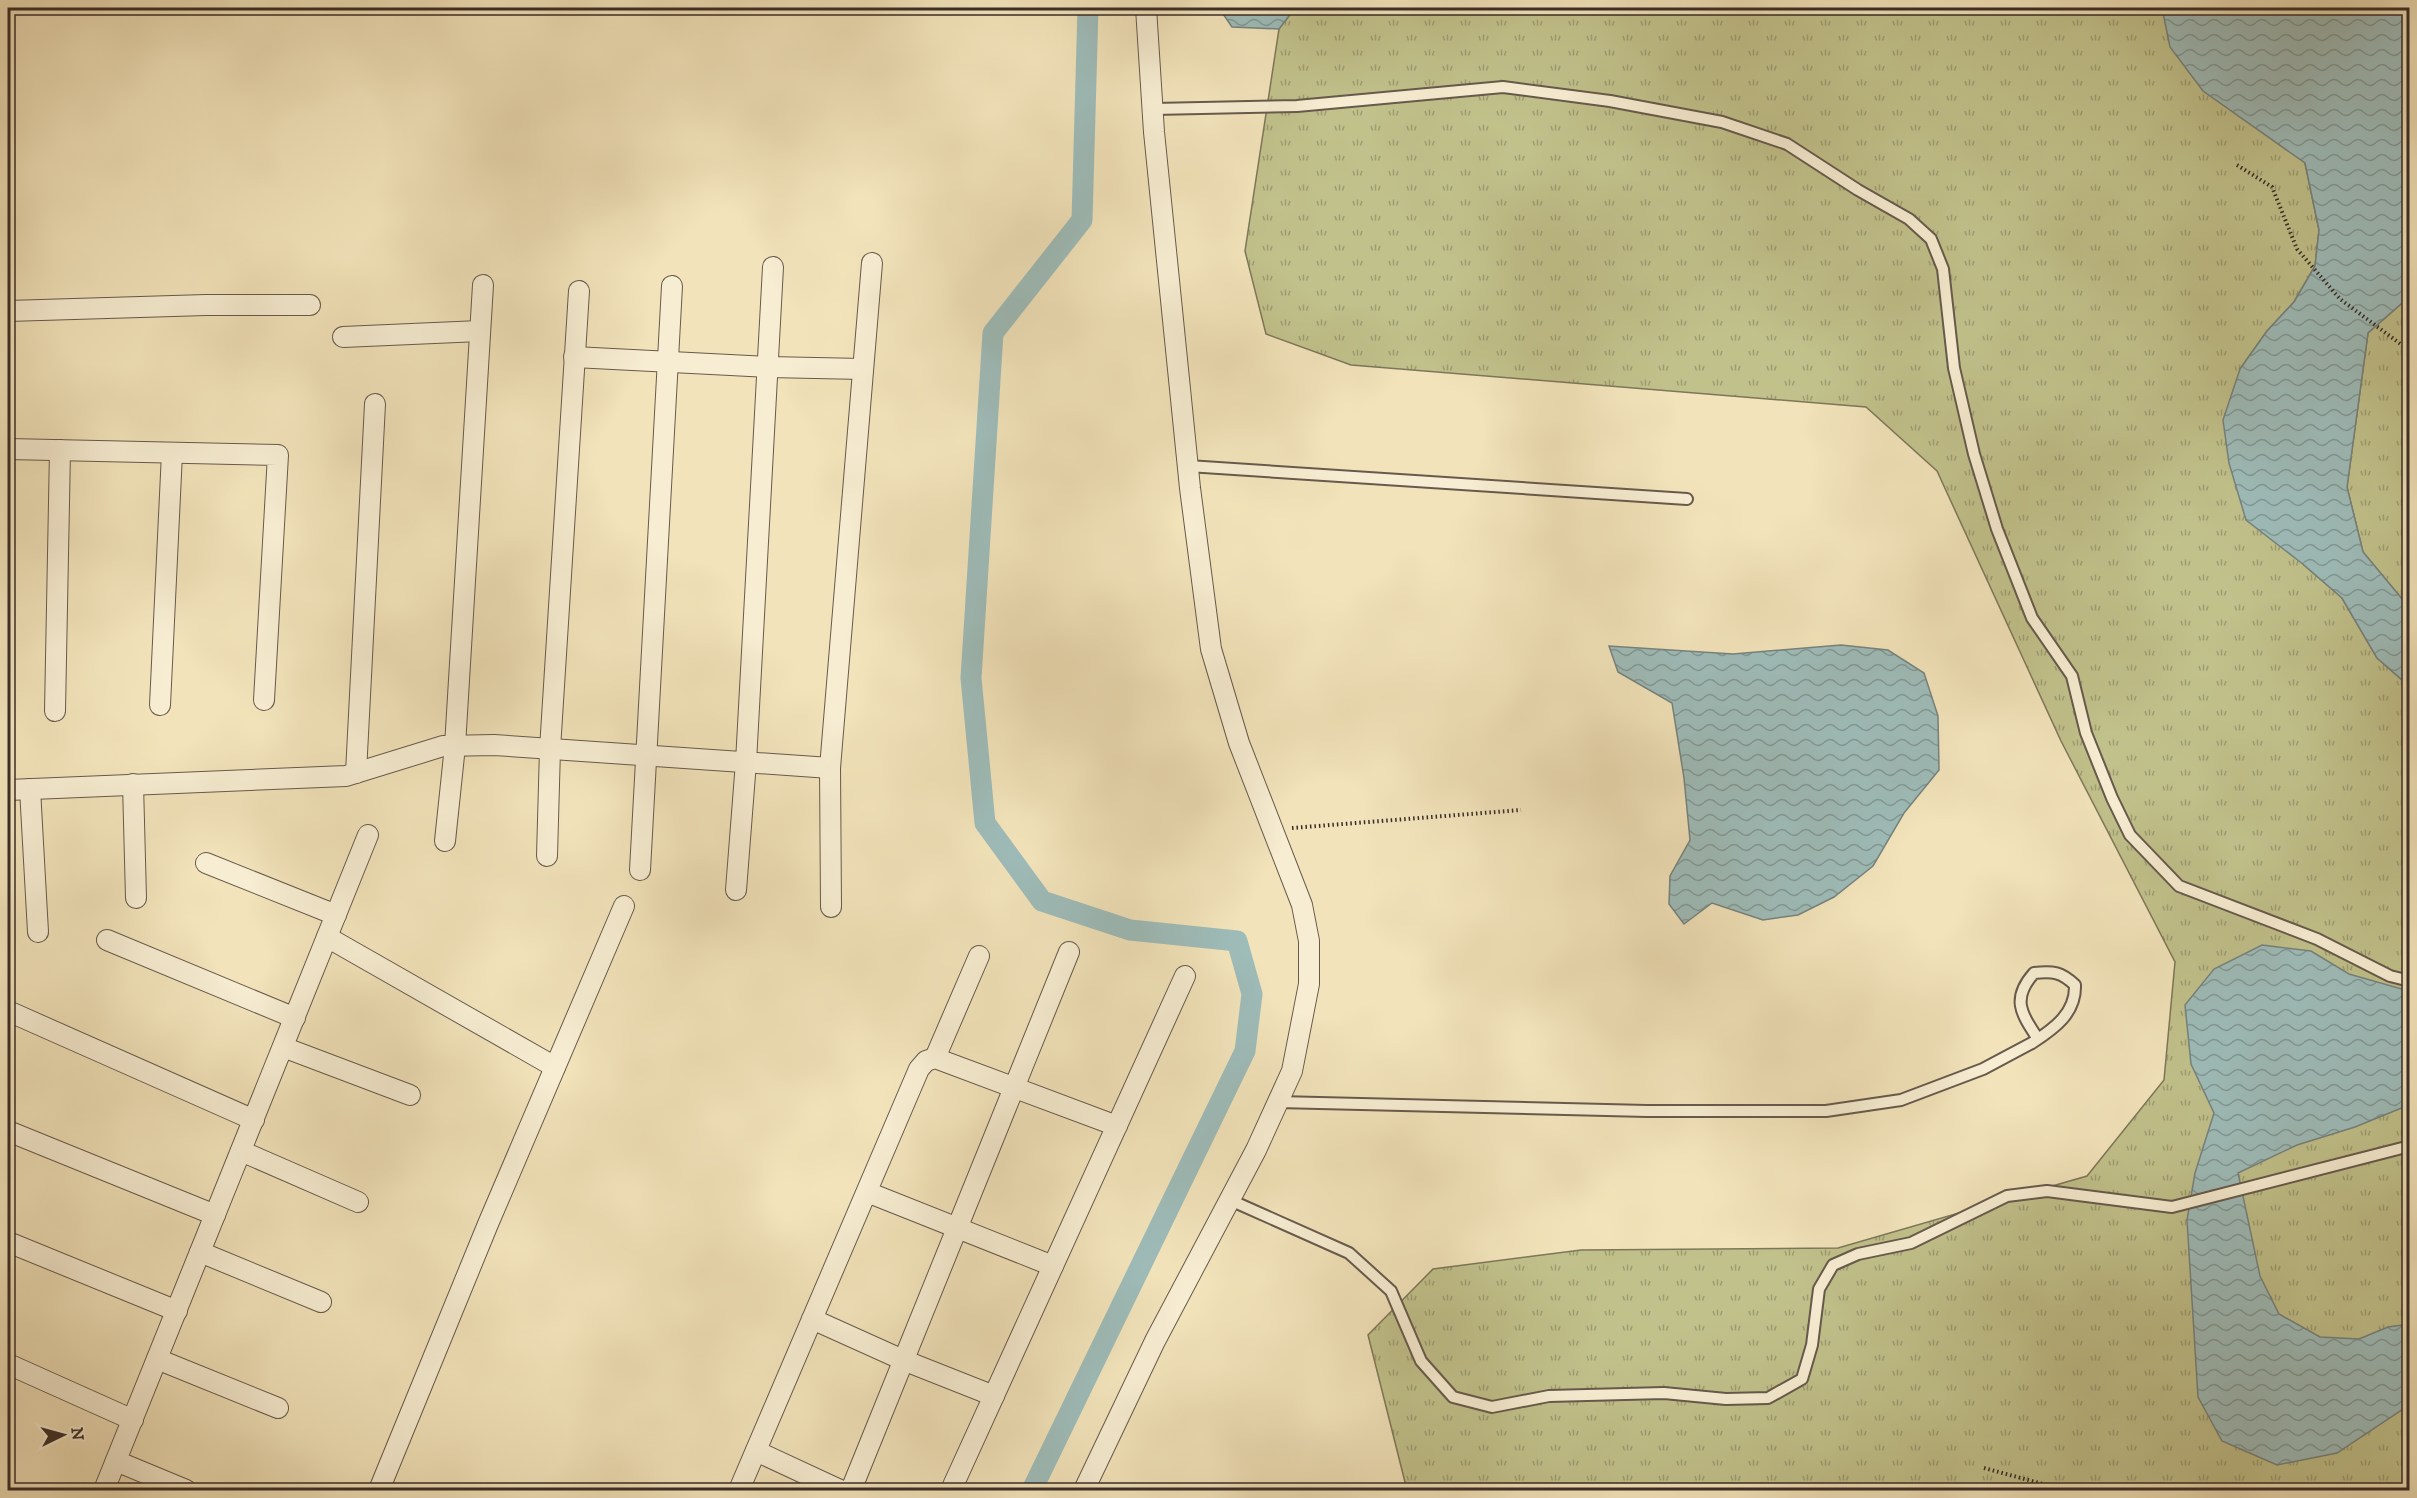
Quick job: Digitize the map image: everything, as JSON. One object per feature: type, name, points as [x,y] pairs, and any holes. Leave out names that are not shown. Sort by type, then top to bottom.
[{"type":"street","points":[[1084,1491],[1155,1341],[1230,1200],[1292,1071],[1307,995],[1309,941],[1302,905],[1239,743],[1210,649],[1188,466],[1154,132],[1146,8]]},
{"type":"street","points":[[831,907],[830,768],[872,263]]},
{"type":"street","points":[[736,890],[746,762],[773,267]]},
{"type":"street","points":[[445,841],[455,746],[483,285]]},
{"type":"street","points":[[640,870],[672,286]]},
{"type":"street","points":[[547,856],[550,749],[579,291]]},
{"type":"street","points":[[8,311],[206,305],[310,305]]},
{"type":"street","points":[[343,337],[480,332]]},
{"type":"street","points":[[574,357],[768,367],[863,369]]},
{"type":"street","points":[[356,773],[375,404]]},
{"type":"street","points":[[8,449],[278,455],[264,700]]},
{"type":"street","points":[[55,711],[60,450]]},
{"type":"street","points":[[160,705],[172,453]]},
{"type":"street","points":[[8,790],[346,776],[443,746],[494,745],[830,768]]},
{"type":"street","points":[[133,784],[136,898]]},
{"type":"street","points":[[30,789],[38,932]]},
{"type":"street","points":[[104,1491],[368,835]]},
{"type":"street","points":[[206,863],[336,915]]},
{"type":"street","points":[[379,1491],[488,1224],[624,906]]},
{"type":"street","points":[[327,937],[555,1067]]},
{"type":"street","points":[[107,940],[295,1018]]},
{"type":"street","points":[[851,1491],[1069,952]]},
{"type":"street","points":[[935,1058],[979,956]]},
{"type":"street","points":[[951,1491],[1185,976]]},
{"type":"street","points":[[8,1011],[254,1120]]},
{"type":"street","points":[[283,1047],[410,1095]]},
{"type":"street","points":[[739,1491],[919,1069],[926,1061],[935,1058],[1117,1126]]},
{"type":"street","points":[[8,1131],[215,1215]]},
{"type":"street","points":[[241,1151],[358,1202]]},
{"type":"street","points":[[867,1192],[1053,1266]]},
{"type":"street","points":[[8,1242],[177,1311]]},
{"type":"street","points":[[200,1252],[321,1302]]},
{"type":"street","points":[[812,1318],[903,1360],[994,1396]]},
{"type":"street","points":[[157,1359],[278,1408]]},
{"type":"street","points":[[8,1364],[133,1420]]},
{"type":"street","points":[[756,1451],[840,1491]]},
{"type":"street","points":[[116,1461],[186,1491]]},
{"type":"lane","points":[[1154,110],[1297,106],[1503,87],[1610,101],[1722,122],[1787,144],[1858,190],[1910,219],[1931,239],[1944,269],[1954,368],[1974,454],[1996,528],[2032,618],[2072,676],[2086,733],[2112,798],[2130,835],[2179,886],[2317,939],[2390,976],[2409,981]]},
{"type":"lane","points":[[1188,466],[1687,500]]},
{"type":"lane","points":[[1278,1102],[1647,1111],[1826,1111],[1900,1100],[1983,1069],[2038,1039],[2055,1028],[2071,1008],[2076,997],[2075,985],[2064,975],[2049,971],[2034,973],[2024,984],[2019,1005],[2038,1039]]},
{"type":"lane","points":[[1230,1200],[1349,1253],[1391,1291],[1421,1361],[1453,1396],[1492,1407],[1549,1396],[1664,1393],[1726,1399],[1768,1398],[1802,1379],[1812,1345],[1819,1289],[1833,1265],[1858,1254],[1911,1243],[2007,1196],[2048,1191],[2172,1207],[2409,1146]]},
{"type":"path","points":[[2237,165],[2272,187],[2297,249],[2340,299],[2409,351]]},
{"type":"path","points":[[1273,830],[1521,810]]},
{"type":"path","points":[[1984,1468],[2065,1491]]},
{"type":"green space","points":[[1295,8],[1761,8],[1772,10],[1778,8],[2162,8],[2305,163],[2319,230],[2315,266],[2294,302],[2267,331],[2240,369],[2304,565],[2342,598],[2377,658],[2409,686],[2409,1490],[1407,1490],[1368,1335],[1433,1269],[1581,1250],[1838,1248],[2087,1176],[2164,1080],[2175,962],[2061,741],[1937,471],[1866,407],[1351,365],[1266,334],[1245,251],[1279,29]]},
{"type":"green space","points":[[2409,297],[2409,603],[2402,599],[2363,552],[2347,487],[2368,333]]},
{"type":"water","points":[[1219,8],[1295,8],[1279,29],[1232,27]]},
{"type":"water","points":[[2162,8],[2409,8],[2409,297],[2368,333],[2347,487],[2363,552],[2402,599],[2409,603],[2409,686],[2377,658],[2342,598],[2246,520],[2229,463],[2223,420],[2240,369],[2267,331],[2294,302],[2315,266],[2319,230],[2305,163],[2203,91],[2170,47]]},
{"type":"water","points":[[1841,645],[1888,650],[1924,673],[1938,716],[1939,770],[1904,813],[1873,866],[1834,897],[1798,915],[1763,920],[1712,903],[1684,924],[1669,904],[1670,876],[1690,840],[1684,778],[1672,703],[1618,672],[1609,646],[1733,654]]},
{"type":"water","points":[[2262,945],[2311,951],[2349,974],[2409,991],[2409,1105],[2355,1127],[2297,1145],[2238,1173],[2260,1276],[2279,1314],[2320,1337],[2359,1339],[2388,1327],[2409,1324],[2409,1405],[2337,1453],[2277,1465],[2222,1441],[2198,1397],[2187,1220],[2195,1173],[2214,1113],[2191,1064],[2185,1005],[2214,969]]},
{"type":"waterway","points":[[1032,1490],[1245,1051],[1252,994],[1237,941],[1130,930],[1042,901],[985,823],[971,678],[993,333],[1082,220],[1088,8]]}]
